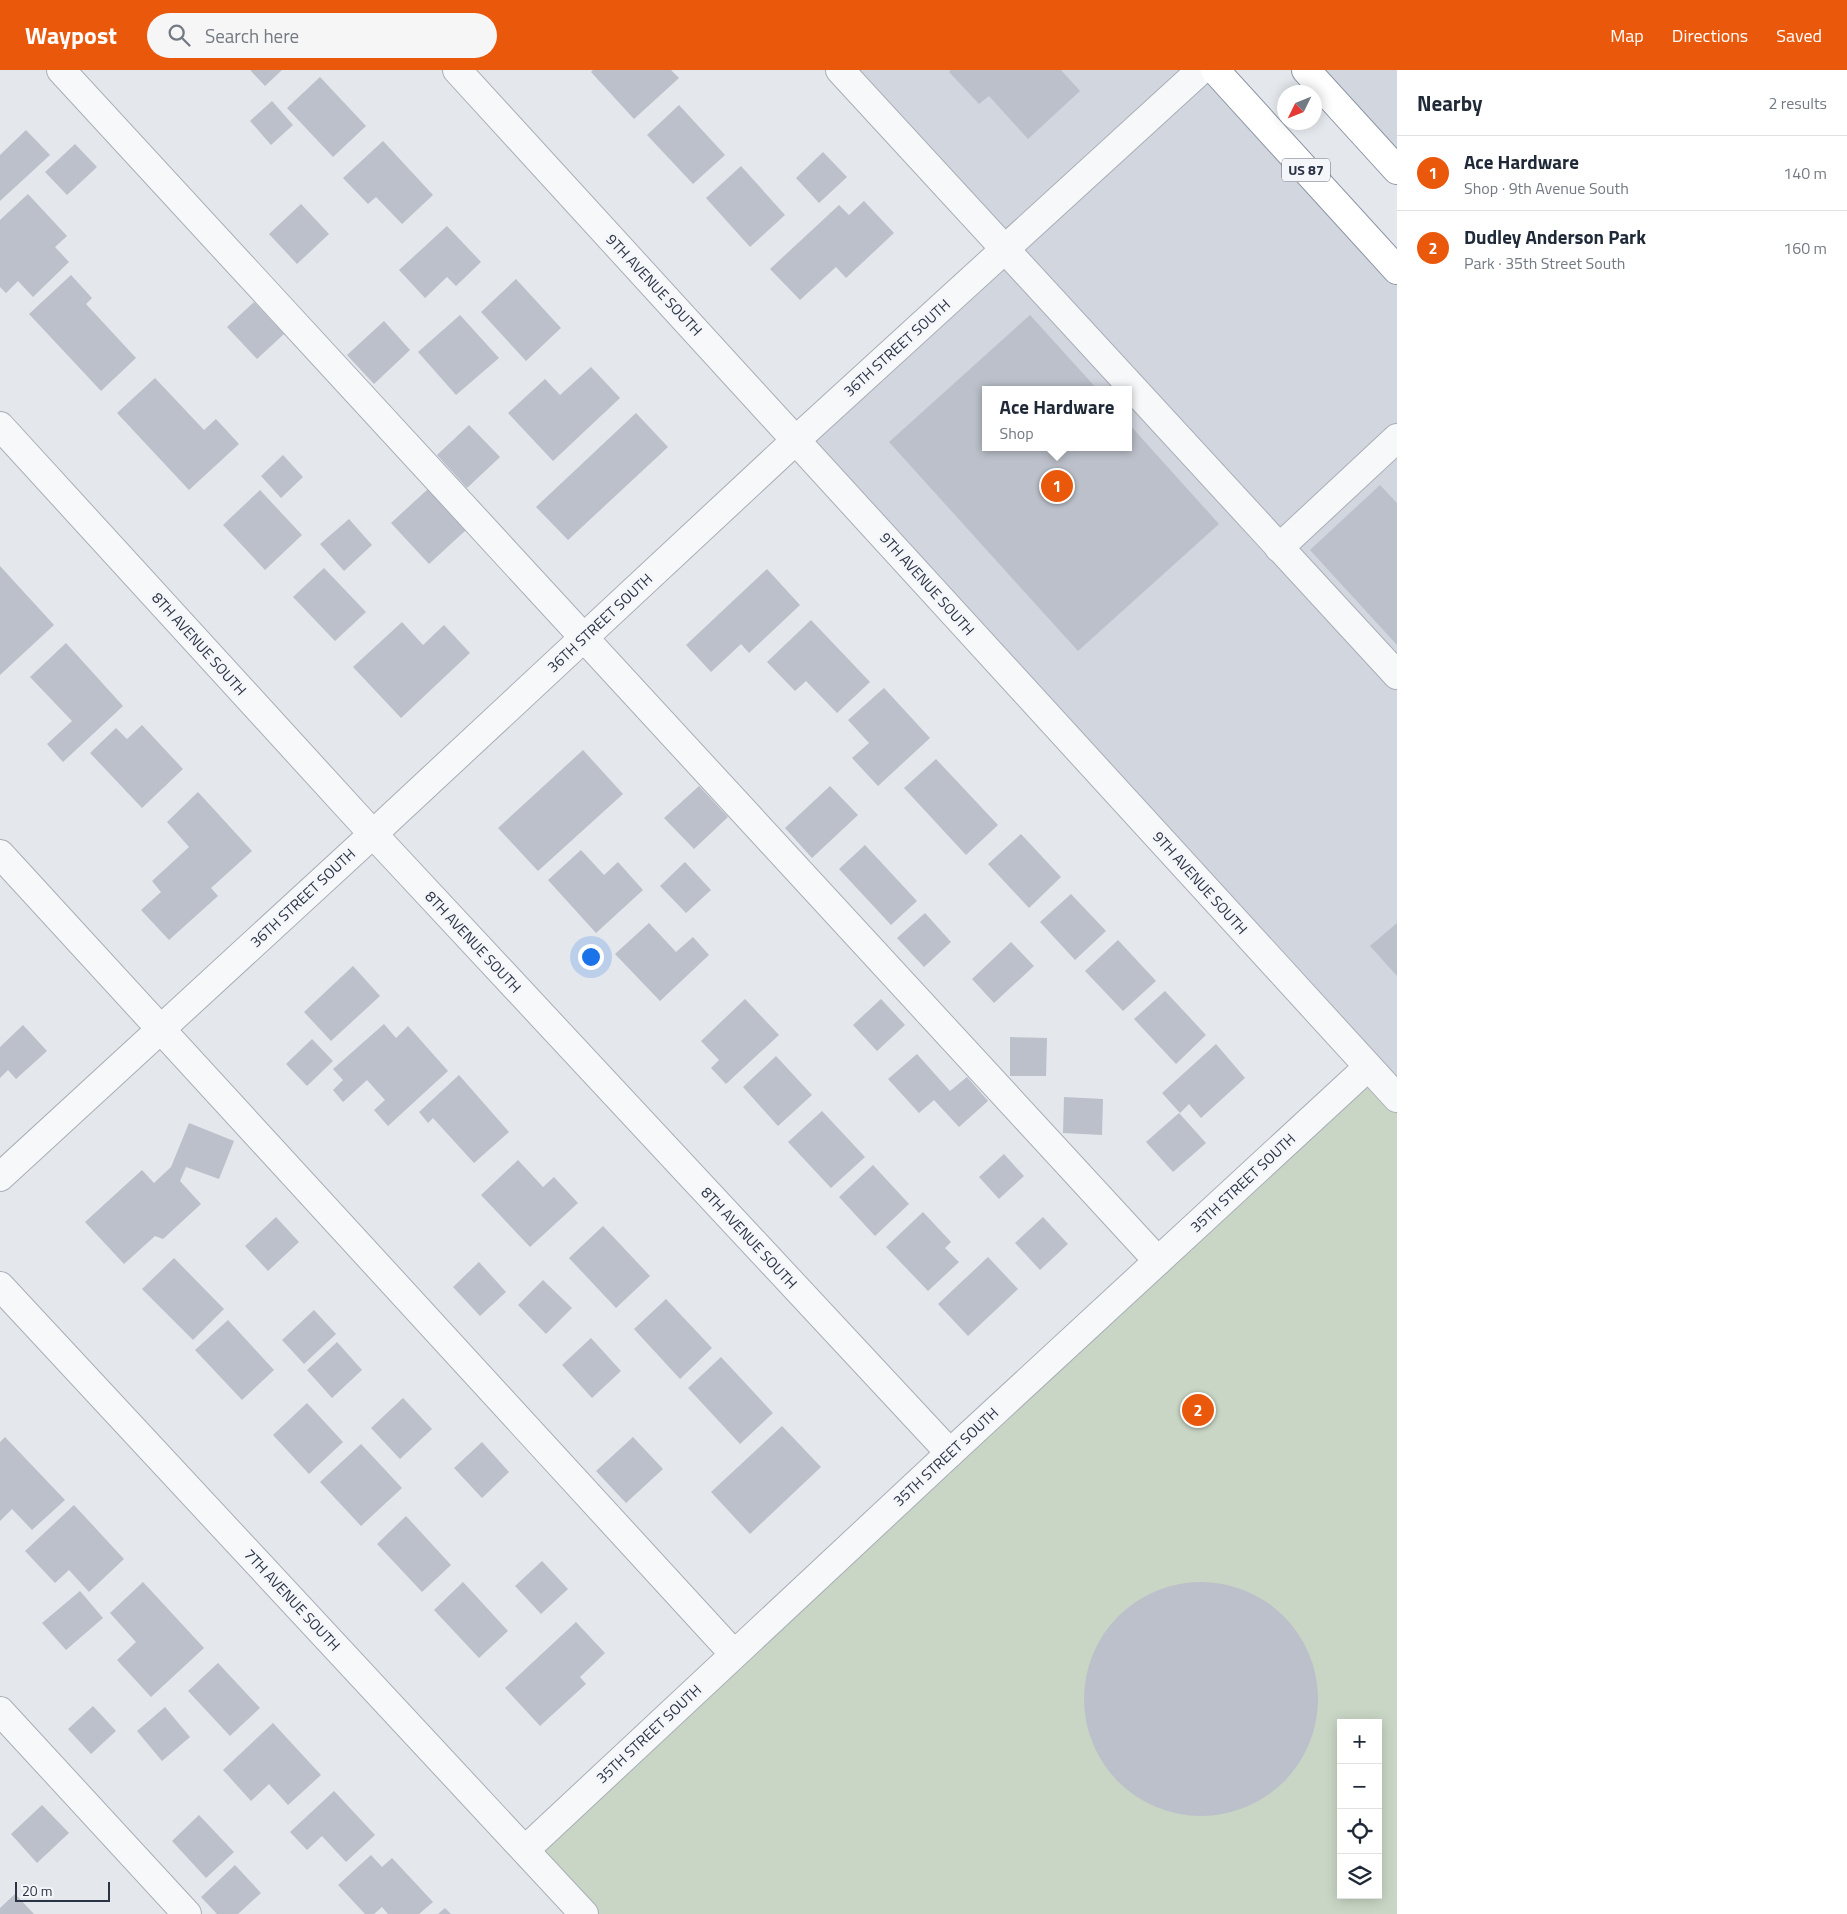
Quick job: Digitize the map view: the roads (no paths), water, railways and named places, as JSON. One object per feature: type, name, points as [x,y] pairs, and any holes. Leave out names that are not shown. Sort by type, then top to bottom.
[{"type":"highway","name":"US 87","points":[[1215,70],[1397,270]]},
{"type":"highway","points":[[1306,70],[1397,170]]},
{"type":"street","points":[[61,70],[1158,1261]]},
{"type":"street","name":"9TH AVENUE SOUTH","points":[[457,70],[1397,1098]]},
{"type":"street","points":[[840,70],[1130,386]]},
{"type":"street","name":"36TH STREET SOUTH","points":[[0,1177],[373,834],[796,440],[1202,70]]},
{"type":"street","points":[[1132,388],[1397,675]]},
{"type":"street","name":"8TH AVENUE SOUTH","points":[[0,426],[373,834],[950,1453]]},
{"type":"street","points":[[1279,548],[1397,438]]},
{"type":"street","points":[[0,854],[734,1654]]},
{"type":"street","name":"35TH STREET SOUTH","points":[[525,1850],[950,1453],[1368,1067]]},
{"type":"street","name":"7TH AVENUE SOUTH","points":[[0,1286],[584,1914]]},
{"type":"street","points":[[0,1711],[187,1914]]},
{"type":"place","name":"Ace Hardware","points":[[1057,486]]},
{"type":"place","name":"Dudley Anderson Park","points":[[1198,1410]]}]
